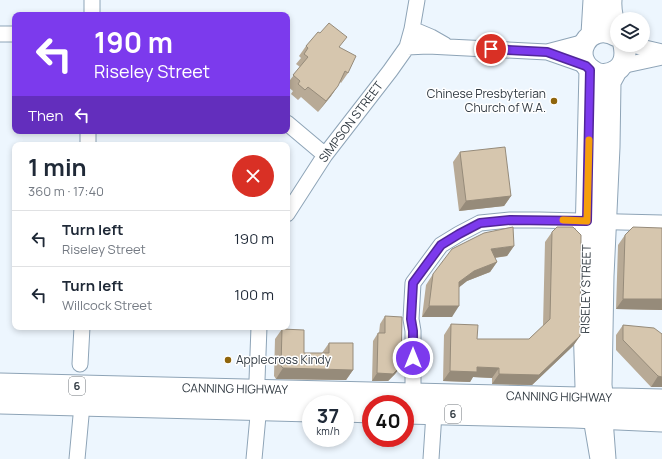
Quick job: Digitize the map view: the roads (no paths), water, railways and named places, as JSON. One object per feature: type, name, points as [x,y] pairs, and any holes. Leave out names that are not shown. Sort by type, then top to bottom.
[{"type":"highway","name":"RISELEY STREET","points":[[594,0],[588,38],[582,50],[582,57],[588,68],[596,222],[593,366],[598,418]]},
{"type":"highway","points":[[611,0],[611,12]]},
{"type":"highway","points":[[588,38],[600,31],[610,32]]},
{"type":"highway","name":"RISELEY STREET","points":[[596,222],[609,147],[610,82],[618,69],[625,52]]},
{"type":"highway","points":[[588,68],[598,74],[607,74],[618,69]]},
{"type":"highway","points":[[537,396],[567,383],[593,366],[618,385],[632,399]]},
{"type":"highway","name":"CANNING HIGHWAY","points":[[0,384],[257,400],[302,408]]},
{"type":"highway","name":"CANNING HIGHWAY","points":[[0,403],[82,405],[257,400],[413,393],[662,400]]},
{"type":"highway","name":"CANNING HIGHWAY","points":[[414,413],[662,421]]},
{"type":"street","points":[[92,0],[92,12]]},
{"type":"street","name":"SIMPSON STREET","points":[[290,209],[325,155],[407,47],[418,0]]},
{"type":"street","points":[[412,29],[449,47]]},
{"type":"street","points":[[0,34],[12,34]]},
{"type":"street","points":[[547,52],[588,38]]},
{"type":"street","points":[[407,47],[428,46],[547,52],[588,68]]},
{"type":"street","points":[[650,49],[662,52]]},
{"type":"street","points":[[618,69],[662,57]]},
{"type":"street","points":[[290,126],[325,155]]},
{"type":"street","points":[[413,393],[413,331],[411,319],[413,283],[441,245],[480,223],[510,220],[662,224]]},
{"type":"street","points":[[80,364],[82,330]]},
{"type":"street","points":[[254,459],[259,330]]},
{"type":"street","points":[[77,459],[82,405]]},
{"type":"street","points":[[431,459],[434,413]]},
{"type":"street","name":"RISELEY STREET","points":[[598,418],[598,459]]},
{"type":"street","name":"RISELEY STREET","points":[[598,418],[608,459]]},
{"type":"place","name":"Chinese Presbyterian Church of W.A.","points":[[554,101]]},
{"type":"place","name":"Applecross Kindy","points":[[228,360]]}]
